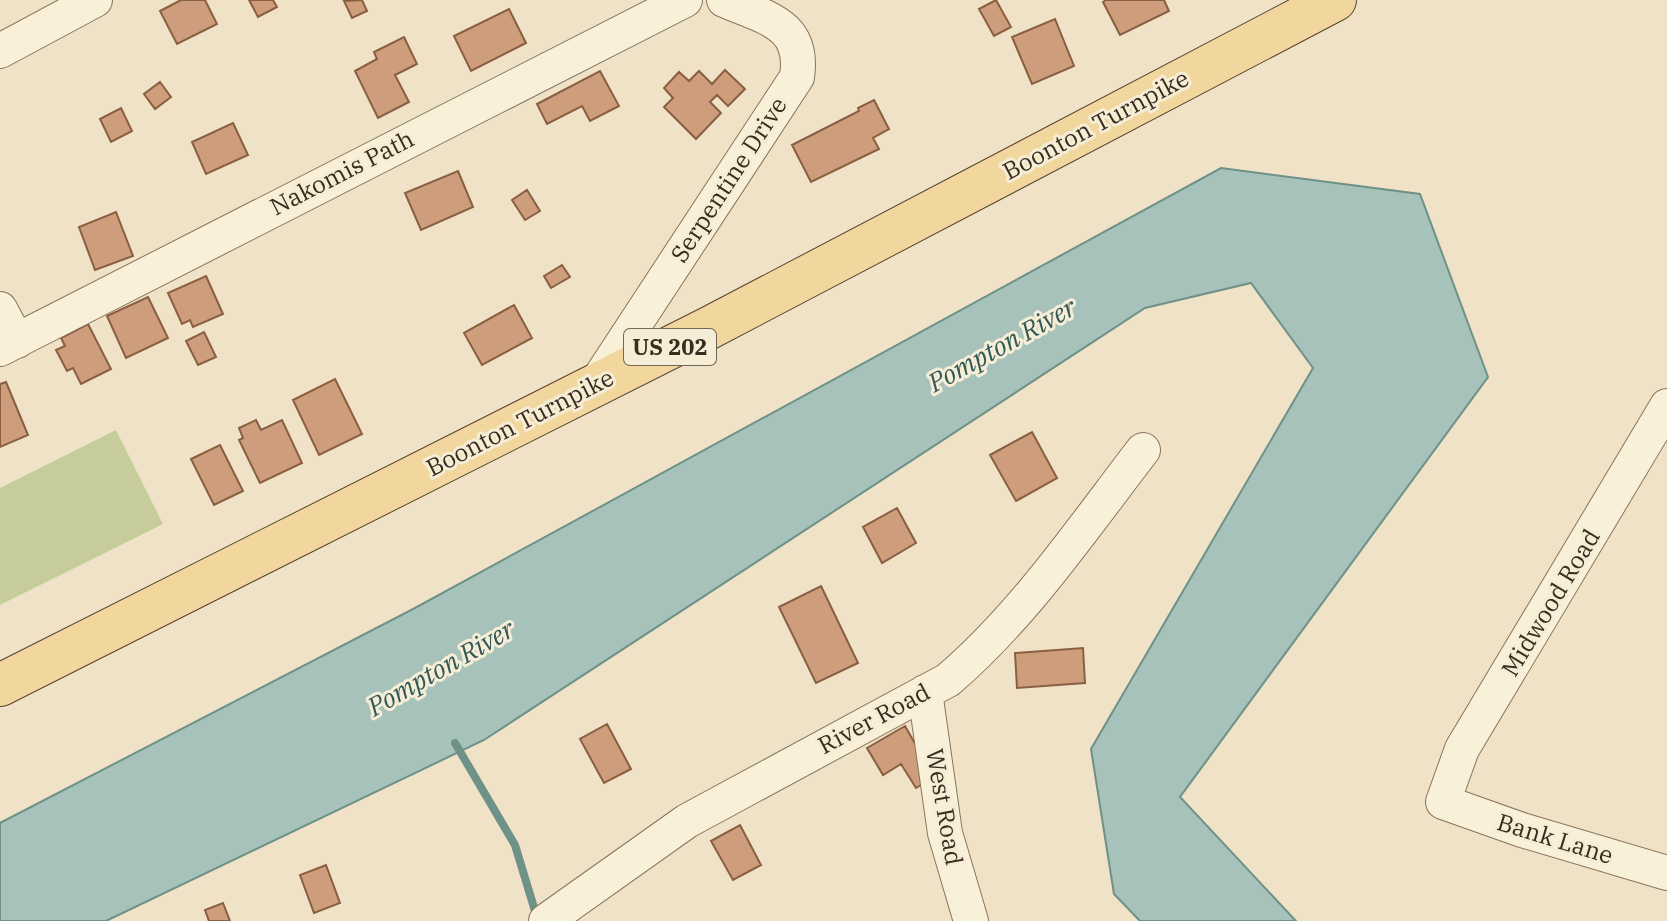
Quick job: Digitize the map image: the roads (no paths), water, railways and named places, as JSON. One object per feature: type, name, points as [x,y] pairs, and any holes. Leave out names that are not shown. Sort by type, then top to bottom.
[{"type":"main road","name":"Boonton Turnpike","points":[[0,685],[595,385],[1335,0]]},
{"type":"street","points":[[0,51],[95,0]]},
{"type":"street","name":"Nakomis Path","points":[[8,345],[684,0]]},
{"type":"street","name":"Serpentine Drive","points":[[595,385],[797,77],[800,57],[796,41],[782,26],[724,0]]},
{"type":"street","points":[[0,309],[8,345]]},
{"type":"street","name":"Midwood Road","points":[[1443,802],[1462,749],[1667,406]]},
{"type":"street","name":"River Road","points":[[546,921],[687,821],[948,680],[982,650],[1046,575],[1143,450]]},
{"type":"street","name":"West Road","points":[[925,692],[945,833],[971,921]]},
{"type":"street","name":"Bank Lane","points":[[1443,802],[1522,830],[1667,873]]},
{"type":"water","name":"Pompton River","points":[[1221,168],[1420,194],[1488,377],[1180,797],[1296,921],[1140,921],[1114,894],[1091,749],[1313,368],[1251,283],[1145,308],[484,740],[106,921],[0,921],[0,823],[415,608]]},
{"type":"waterway","points":[[455,743],[515,845],[535,911]]}]
